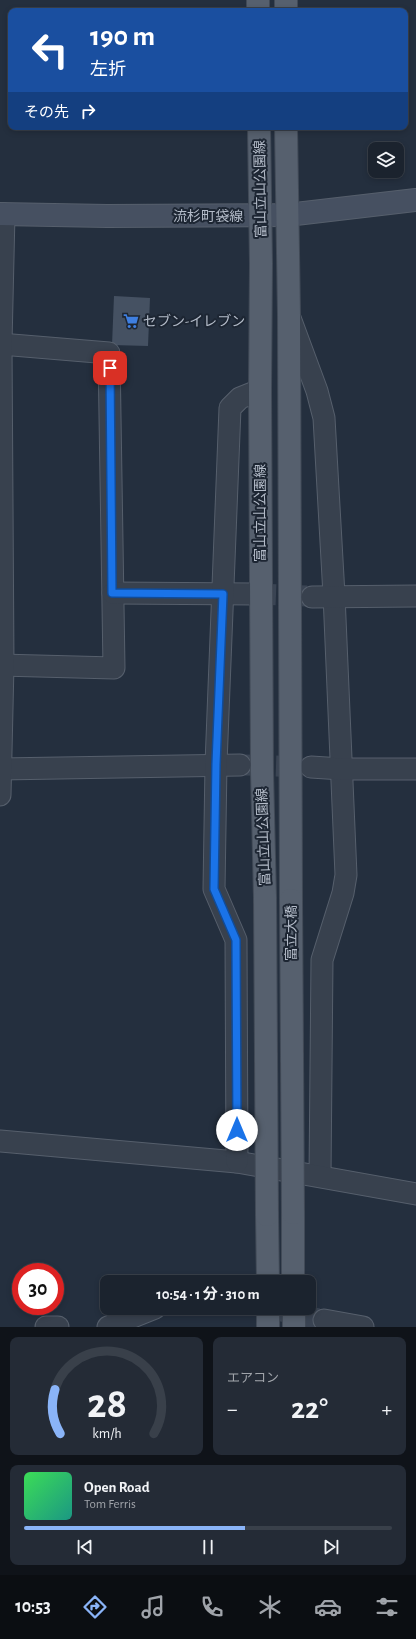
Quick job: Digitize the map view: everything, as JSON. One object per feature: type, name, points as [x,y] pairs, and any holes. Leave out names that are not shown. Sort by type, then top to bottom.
[{"type":"main road","name":"富山立山公園線","points":[[259,130],[262,772],[265,898]]},
{"type":"main road","name":"富山立山公園線","points":[[286,130],[289,315],[290,584]]},
{"type":"main road","name":"流杉町袋線","points":[[2,214],[107,216],[287,215],[416,200]]},
{"type":"main road","name":"富立大橋","points":[[290,584],[293,1275]]},
{"type":"main road","name":"富立大橋","points":[[265,898],[268,1275]]},
{"type":"main road","points":[[268,1315],[268,1327]]},
{"type":"main road","points":[[294,1315],[294,1327]]},
{"type":"street","points":[[0,795],[2,214]]},
{"type":"street","points":[[289,315],[317,391],[324,418],[334,596],[346,875],[343,893],[322,960],[320,1176]]},
{"type":"street","points":[[1,344],[109,353],[114,668],[1,665]]},
{"type":"street","points":[[237,1162],[236,940],[214,889],[216,764],[230,408],[240,398],[260,390]]},
{"type":"street","points":[[112,593],[255,594]]},
{"type":"street","points":[[312,596],[416,596]]},
{"type":"street","points":[[0,769],[216,764],[240,765]]},
{"type":"street","points":[[310,767],[342,769],[416,769]]},
{"type":"street","points":[[0,1141],[237,1162],[416,1194]]},
{"type":"street","points":[[108,1327],[138,1315]]},
{"type":"street","points":[[324,1320],[363,1327]]},
{"type":"street","points":[[46,1327],[58,1327]]},
{"type":"building","name":"セブン-イレブン","points":[[114,296],[150,298],[148,346],[112,345]]},
{"type":"tunnel","points":[[255,594],[308,596]]},
{"type":"tunnel","points":[[245,765],[308,767]]},
{"type":"tunnel","points":[[300,1315],[324,1320]]},
{"type":"place","name":"セブン-イレブン","points":[[131,321]]},
{"type":"route","points":[[110,368],[112,593],[223,594],[216,764],[214,889],[236,940],[237,1130]]}]
